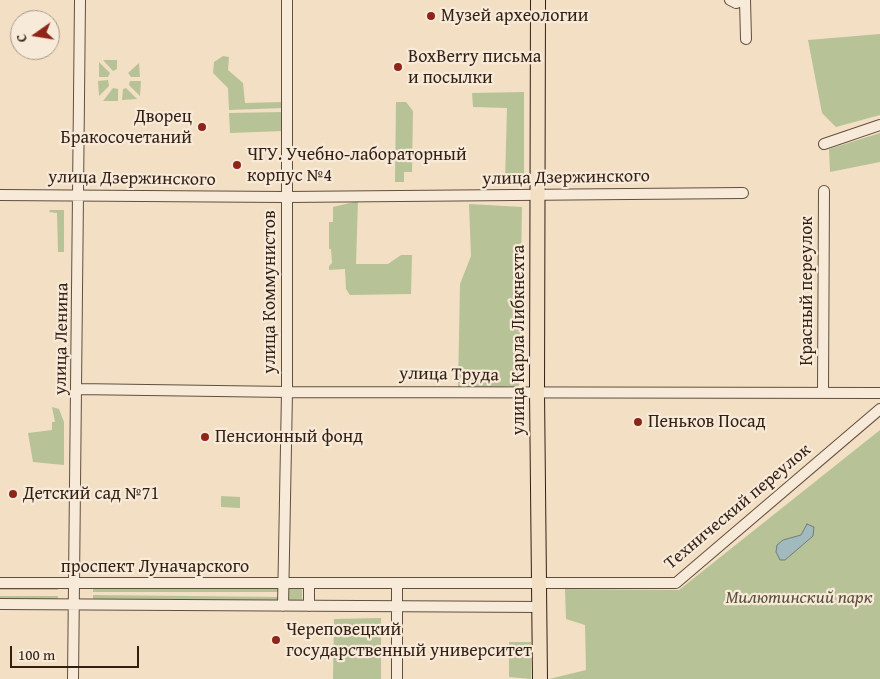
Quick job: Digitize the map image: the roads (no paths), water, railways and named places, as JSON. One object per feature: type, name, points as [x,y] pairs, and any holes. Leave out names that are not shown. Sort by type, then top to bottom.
[{"type":"main road","name":"улица Карла Либкнехта","points":[[538,0],[537,392],[540,679]]},
{"type":"street","name":"улица Ленина","points":[[74,679],[80,0]]},
{"type":"street","name":"улица Коммунистов","points":[[282,606],[287,392],[287,0]]},
{"type":"street","points":[[730,0],[736,3],[745,0],[746,39]]},
{"type":"street","points":[[824,144],[880,125]]},
{"type":"street","name":"Красный переулок","points":[[823,392],[824,191]]},
{"type":"street","name":"улица Дзержинского","points":[[0,195],[79,194],[286,197],[743,193]]},
{"type":"street","name":"улица Труда","points":[[77,389],[287,392],[880,393]]},
{"type":"street","name":"Технический переулок","points":[[540,584],[676,583],[880,409]]},
{"type":"street","name":"проспект Луначарского","points":[[0,583],[540,584]]},
{"type":"street","points":[[309,583],[309,606]]},
{"type":"street","points":[[397,584],[397,679]]},
{"type":"street","name":"проспект Луначарского","points":[[0,604],[540,607]]},
{"type":"water","points":[[807,524],[814,527],[813,536],[785,560],[780,560],[776,552],[777,545],[783,540],[801,535]]},
{"type":"place","name":"Музей археологии","points":[[431,16]]},
{"type":"place","name":"BoxBerry письма и посылки","points":[[398,67]]},
{"type":"place","name":"Дворец Бракосочетаний","points":[[202,127]]},
{"type":"place","name":"ЧГУ. Учебно-лабораторный корпус №4","points":[[237,165]]},
{"type":"place","name":"Пеньков Посад","points":[[638,422]]},
{"type":"place","name":"Пенсионный фонд","points":[[205,437]]},
{"type":"place","name":"Детский сад №71","points":[[13,494]]},
{"type":"place","name":"Череповецкий государственный университет","points":[[276,640]]},
{"type":"park label","name":"Милютинский парк","points":[[799,598]]}]
